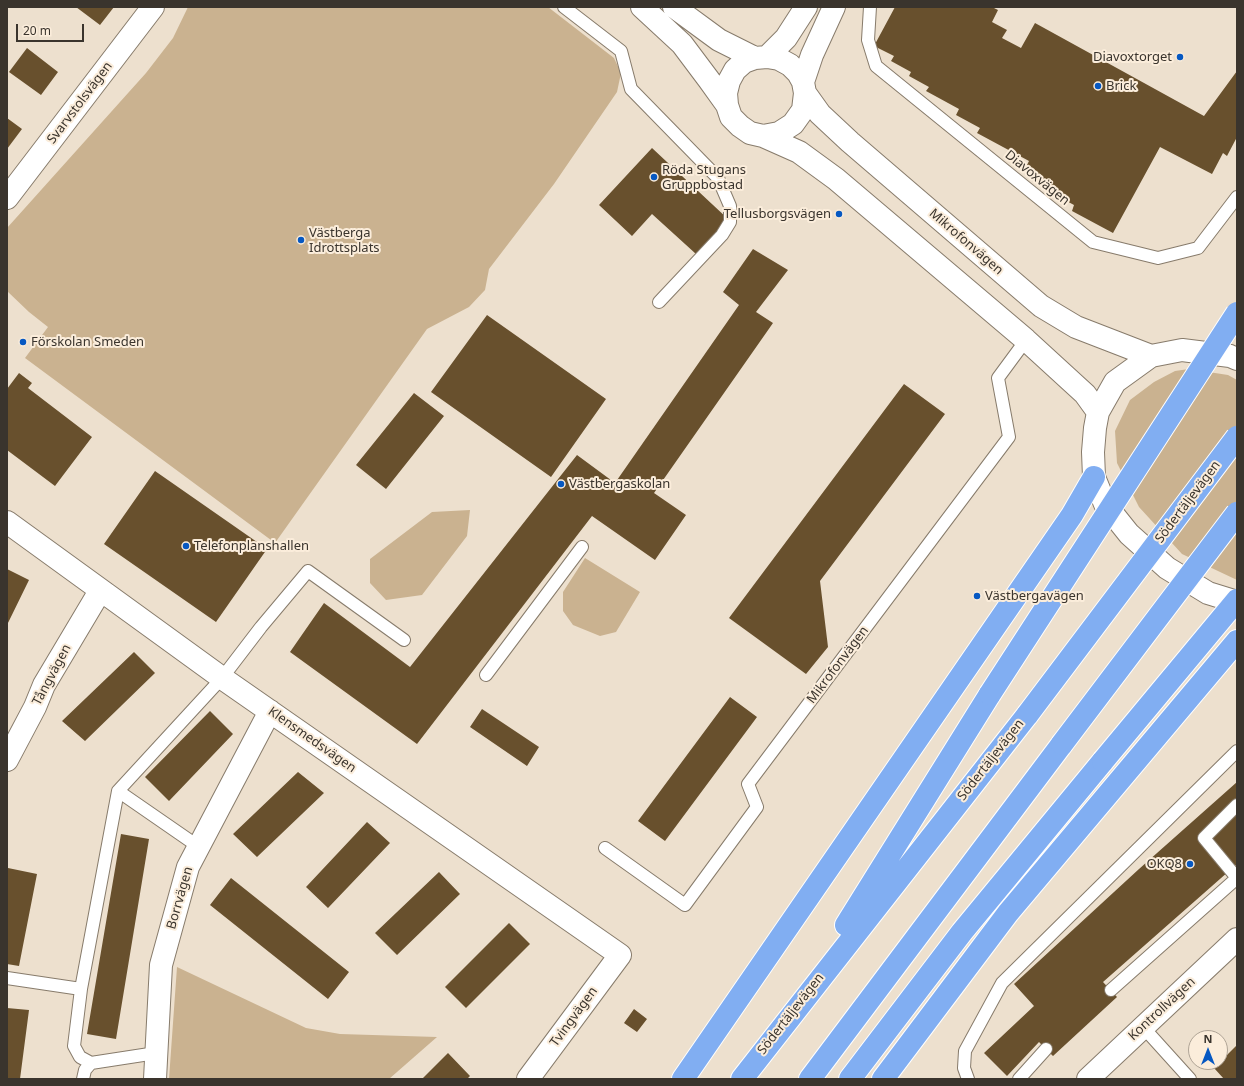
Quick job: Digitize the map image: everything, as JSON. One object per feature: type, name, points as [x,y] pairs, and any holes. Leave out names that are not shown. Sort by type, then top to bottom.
[{"type":"highway","points":[[788,1017],[990,694],[1237,313]]},
{"type":"highway","name":"Södertäljevägen","points":[[742,1079],[788,1017],[1028,714],[1237,437]]},
{"type":"highway","points":[[684,1079],[1072,515],[1094,477]]},
{"type":"highway","points":[[810,1079],[1237,512]]},
{"type":"highway","points":[[850,1079],[962,932],[1237,601]]},
{"type":"highway","points":[[883,1079],[1008,912],[1237,641]]},
{"type":"street","name":"Svarvstolsvägen","points":[[7,198],[153,7]]},
{"type":"street","points":[[642,7],[682,44],[727,105]]},
{"type":"street","name":"Mikrofonvägen","points":[[674,7],[719,40],[761,57],[779,59],[790,65],[798,73],[804,88],[820,114],[850,142],[1041,306],[1076,327],[1150,356]]},
{"type":"street","points":[[806,7],[786,38],[761,57],[740,66],[729,81],[726,93],[727,105],[731,117],[750,133],[763,136],[798,152],[836,179],[1026,340],[1085,394],[1098,412]]},
{"type":"street","points":[[763,136],[779,133],[794,124],[803,110],[804,88],[812,55],[834,7]]},
{"type":"street","points":[[1235,355],[1182,350],[1150,356],[1115,382],[1098,412],[1095,428],[1094,477],[1104,504],[1129,534],[1167,568],[1208,593],[1237,601]]},
{"type":"street","name":"Klensmedsvägen","points":[[7,522],[100,591],[270,712],[620,955]]},
{"type":"street","name":"Tångvägen","points":[[7,760],[32,713],[44,684],[100,591]]},
{"type":"street","name":"Borrvägen","points":[[155,1079],[161,965],[188,867],[270,712]]},
{"type":"street","name":"Kontrollvägen","points":[[1088,1079],[1237,939]]},
{"type":"street","name":"Tvingvägen","points":[[528,1079],[620,955]]},
{"type":"lane","points":[[564,7],[621,51],[631,89],[718,178],[730,206],[730,222],[722,235],[659,302]]},
{"type":"lane","name":"Diavoxvägen","points":[[870,7],[868,40],[876,66],[1093,242],[1158,258],[1198,248],[1237,197]]},
{"type":"lane","name":"Mikrofonvägen","points":[[605,848],[685,905],[757,807],[748,784],[1009,437],[998,378],[1026,340]]},
{"type":"lane","points":[[486,675],[582,547]]},
{"type":"lane","points":[[156,1053],[91,1063],[80,1058],[74,1046],[81,989],[118,791],[222,678],[261,627],[308,571],[404,640]]},
{"type":"lane","points":[[968,1079],[964,1068],[965,1051],[1002,983],[1237,751]]},
{"type":"lane","points":[[118,791],[199,846]]},
{"type":"lane","points":[[1111,990],[1237,878],[1204,838],[1237,805]]},
{"type":"lane","points":[[7,978],[81,989]]},
{"type":"lane","points":[[1143,1027],[1190,1079]]},
{"type":"lane","points":[[1019,1079],[1046,1049]]},
{"type":"lane","points":[[83,1079],[85,1070],[91,1063]]},
{"type":"shaded area","name":"Västberga Idrottsplats","points":[[188,7],[548,7],[614,58],[621,73],[617,92],[554,184],[489,269],[485,290],[469,307],[427,329],[275,543],[25,358],[48,327],[29,312],[7,291],[7,228],[146,73],[173,38]]},
{"type":"shaded area","points":[[1189,369],[1228,375],[1237,380],[1237,580],[1182,554],[1139,507],[1117,463],[1115,431],[1130,400],[1154,382],[1175,371]]},
{"type":"shaded area","points":[[470,510],[467,536],[422,595],[386,600],[370,583],[370,559],[432,512]]},
{"type":"shaded area","points":[[585,558],[640,592],[616,632],[600,636],[573,625],[563,611],[563,592]]},
{"type":"shaded area","points":[[177,967],[306,1028],[340,1034],[437,1037],[389,1079],[169,1079]]},
{"type":"building","points":[[76,7],[114,7],[100,25]]},
{"type":"building","points":[[895,7],[992,7],[998,10],[992,22],[1007,30],[1002,38],[1021,48],[1035,23],[1204,116],[1237,71],[1237,137],[1227,156],[1223,153],[1212,174],[1160,147],[1113,233],[1072,211],[1074,205],[1048,191],[1051,186],[1024,171],[1029,161],[977,133],[980,128],[956,115],[959,109],[926,91],[929,87],[909,76],[911,72],[891,61],[894,56],[874,46]]},
{"type":"building","points":[[27,48],[58,72],[41,95],[9,72]]},
{"type":"building","points":[[7,118],[22,129],[7,149]]},
{"type":"building","name":"Röda Stugans Gruppbostad","points":[[652,148],[728,219],[696,254],[652,214],[632,236],[599,205]]},
{"type":"building","points":[[753,249],[788,270],[756,312],[773,323],[654,493],[686,515],[655,560],[592,516],[417,744],[290,652],[324,603],[410,667],[577,455],[615,483],[739,305],[723,292]]},
{"type":"building","points":[[487,315],[606,399],[551,477],[431,392]]},
{"type":"building","points":[[19,373],[32,383],[28,388],[92,437],[55,486],[7,450],[7,389]]},
{"type":"building","points":[[904,384],[945,414],[820,581],[828,647],[806,674],[729,618]]},
{"type":"building","points":[[414,393],[444,416],[386,489],[356,465]]},
{"type":"building","name":"Telefonplanshallen","points":[[155,471],[267,549],[216,622],[104,544]]},
{"type":"building","points":[[7,569],[29,580],[7,625]]},
{"type":"building","points":[[134,652],[155,673],[85,741],[62,721]]},
{"type":"building","points":[[730,697],[757,717],[665,841],[638,821]]},
{"type":"building","points":[[482,709],[539,747],[527,766],[470,727]]},
{"type":"building","points":[[210,711],[233,734],[169,801],[145,777]]},
{"type":"building","points":[[298,772],[324,793],[257,857],[233,834]]},
{"type":"building","points":[[1237,782],[1237,864],[1103,982],[1117,997],[1053,1056],[1039,1042],[1007,1076],[984,1053],[1034,1006],[1014,984],[1139,869]]},
{"type":"building","points":[[367,822],[390,843],[328,908],[306,887]]},
{"type":"building","points":[[121,834],[149,839],[116,1039],[87,1034]]},
{"type":"building","points":[[8,868],[37,874],[19,966],[7,964]]},
{"type":"building","points":[[439,872],[460,894],[397,955],[375,933]]},
{"type":"building","points":[[231,878],[349,972],[328,999],[210,905]]},
{"type":"building","points":[[509,923],[530,944],[466,1008],[445,987]]},
{"type":"building","points":[[7,1008],[29,1010],[20,1079],[7,1079]]},
{"type":"building","points":[[634,1009],[647,1019],[637,1032],[624,1023]]},
{"type":"building","points":[[1237,1045],[1237,1079],[1224,1079],[1216,1070],[1228,1070],[1228,1054]]},
{"type":"building","points":[[448,1053],[470,1076],[467,1079],[422,1079]]},
{"type":"place","name":"Diavoxtorget","points":[[1180,57]]},
{"type":"place","name":"Brick","points":[[1098,86]]},
{"type":"place","name":"Röda Stugans Gruppbostad","points":[[654,177]]},
{"type":"place","name":"Tellusborgsvägen","points":[[839,214]]},
{"type":"place","name":"Västberga Idrottsplats","points":[[301,240]]},
{"type":"place","name":"Förskolan Smeden","points":[[23,342]]},
{"type":"place","name":"Västbergaskolan","points":[[561,484]]},
{"type":"place","name":"Telefonplanshallen","points":[[186,546]]},
{"type":"place","name":"Västbergavägen","points":[[977,596]]},
{"type":"place","name":"OKQ8","points":[[1190,864]]}]
